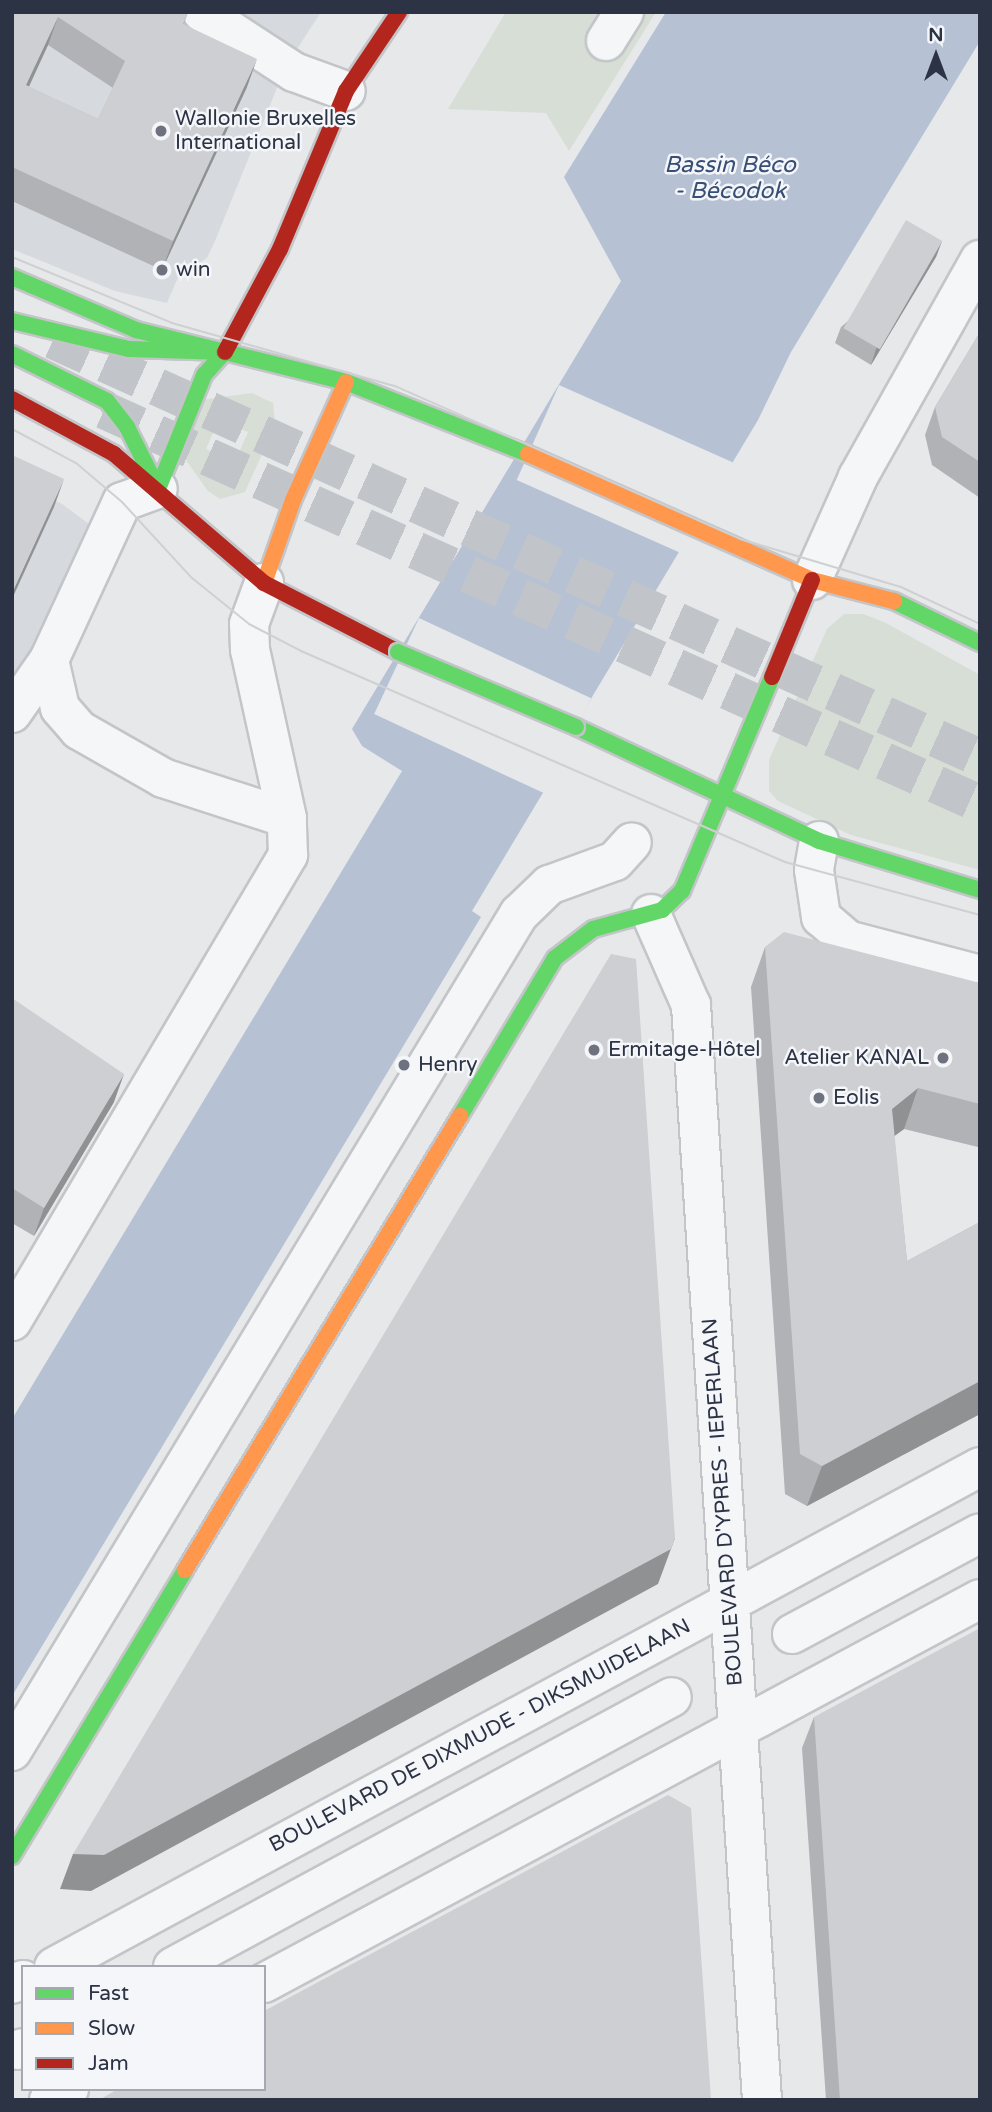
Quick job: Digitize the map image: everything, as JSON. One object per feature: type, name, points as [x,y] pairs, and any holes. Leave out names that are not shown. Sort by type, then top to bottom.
[{"type":"main road","points":[[158,489],[204,375],[225,352],[280,249],[346,91],[399,12]]},
{"type":"main road","points":[[12,277],[136,330],[346,382],[519,450],[691,530],[812,580],[906,604],[980,643]]},
{"type":"main road","points":[[12,321],[129,349],[225,352]]},
{"type":"main road","points":[[12,354],[107,401],[127,427],[158,489]]},
{"type":"main road","points":[[264,583],[293,500],[346,382]]},
{"type":"main road","points":[[12,399],[89,437],[158,489],[264,583],[398,652],[576,727],[819,841],[980,890]]},
{"type":"main road","points":[[12,1856],[555,958],[600,926],[651,914],[682,891],[720,794],[812,580]]},
{"type":"street","points":[[202,12],[294,72],[346,91]]},
{"type":"street","points":[[812,580],[859,477],[980,260]]},
{"type":"street","points":[[158,489],[122,502],[49,660],[12,714],[79,730],[163,778],[288,818]]},
{"type":"street","points":[[12,1321],[285,865],[291,841],[288,818],[250,650],[249,624],[264,583]]},
{"type":"street","points":[[49,660],[60,709],[79,730]]},
{"type":"street","points":[[819,841],[814,870],[821,917],[847,940],[980,975]]},
{"type":"street","points":[[12,1751],[491,981],[538,891],[556,880],[615,861],[632,842]]},
{"type":"street","name":"BOULEVARD D'YPRES - IEPERLAAN","points":[[651,914],[677,966],[691,1005],[762,2100]]},
{"type":"street","name":"BOULEVARD DE DIXMUDE - DIKSMUIDELAAN","points":[[58,1965],[980,1467]]},
{"type":"street","points":[[792,1634],[980,1533]]},
{"type":"street","points":[[266,1982],[980,1599]]},
{"type":"street","points":[[177,1965],[672,1697]]},
{"type":"street","points":[[49,2100],[65,2091]]},
{"type":"shaded area","points":[[12,12],[321,12],[297,49],[282,39],[271,61],[283,73],[215,241],[207,258],[179,275],[167,303],[115,291],[12,249]]},
{"type":"shaded area","points":[[506,12],[656,12],[569,151],[546,113],[448,109]]},
{"type":"shaded area","points":[[252,393],[273,403],[275,425],[245,492],[220,499],[208,491],[173,442],[193,401]],"holes":[[[219,419],[248,432],[235,462],[206,449]]]},
{"type":"shaded area","points":[[12,480],[62,504],[89,524],[12,694]]},
{"type":"shaded area","points":[[844,614],[863,614],[884,622],[980,675],[980,870],[851,835],[778,801],[769,791],[769,760],[827,629]]},
{"type":"water","name":"Bassin Béco - Bécodok","points":[[666,12],[980,12],[980,41],[791,352],[758,420],[592,697],[544,791],[472,911],[481,917],[12,1696],[12,1419],[402,771],[362,746],[352,729],[621,281],[564,177]]},
{"type":"pier","points":[[559,385],[733,462],[690,557],[517,480]]},
{"type":"pier","points":[[419,618],[591,698],[546,794],[374,714]]},
{"type":"building","name":"Wallonie Bruxelles International","points":[[12,12],[188,12],[183,24],[257,59],[173,241],[12,167]],"holes":[[[58,17],[125,61],[98,119],[26,85]]]},
{"type":"building","points":[[906,220],[942,241],[880,349],[844,328]]},
{"type":"building","points":[[980,332],[980,462],[942,437],[935,407]]},
{"type":"building","points":[[12,455],[64,479],[12,593]]},
{"type":"building","points":[[784,932],[980,983],[980,1104],[918,1088],[892,1109],[907,1261],[980,1222],[980,1381],[822,1466],[800,1454],[765,947]]},
{"type":"building","points":[[611,954],[636,959],[675,1538],[671,1549],[104,1855],[73,1854]]},
{"type":"building","points":[[12,998],[124,1074],[44,1208],[12,1188]]},
{"type":"building","points":[[980,1628],[980,2100],[840,2100],[814,1717]]},
{"type":"building","points":[[668,1795],[691,1808],[711,2100],[99,2100],[115,2091],[266,2091],[266,2010]]},
{"type":"tunnel","points":[[53,340],[980,758]]},
{"type":"tunnel","points":[[104,410],[980,804]]},
{"type":"tram line","points":[[12,257],[172,323],[395,386],[740,539],[901,587],[980,624]]},
{"type":"tram line","points":[[12,429],[76,463],[122,502],[192,578],[249,624],[301,651],[785,862],[980,915]]},
{"type":"traffic: fast","points":[[12,277],[136,330],[346,382],[528,454]]},
{"type":"traffic: fast","points":[[12,321],[129,349],[225,352]]},
{"type":"traffic: fast","points":[[158,489],[204,375],[225,352]]},
{"type":"traffic: fast","points":[[12,354],[107,401],[127,427],[158,489]]},
{"type":"traffic: fast","points":[[894,601],[980,643]]},
{"type":"traffic: fast","points":[[398,652],[576,727]]},
{"type":"traffic: fast","points":[[460,1116],[555,958],[593,929],[662,910],[682,891],[772,677]]},
{"type":"traffic: fast","points":[[576,727],[819,841],[980,890]]},
{"type":"traffic: fast","points":[[12,1856],[185,1570]]},
{"type":"traffic: slow","points":[[264,583],[293,500],[346,382]]},
{"type":"traffic: slow","points":[[528,454],[812,580],[894,601]]},
{"type":"traffic: slow","points":[[185,1570],[460,1116]]},
{"type":"traffic: jam","points":[[225,352],[280,249],[346,91],[399,12]]},
{"type":"traffic: jam","points":[[12,399],[114,454],[264,583],[398,652]]},
{"type":"traffic: jam","points":[[772,677],[812,580]]},
{"type":"place","name":"Wallonie Bruxelles International","points":[[161,131]]},
{"type":"place","name":"win","points":[[162,270]]},
{"type":"place","name":"Ermitage-Hôtel","points":[[594,1050]]},
{"type":"place","name":"Atelier KANAL","points":[[943,1058]]},
{"type":"place","name":"Henry","points":[[404,1065]]},
{"type":"place","name":"Eolis","points":[[819,1098]]}]
